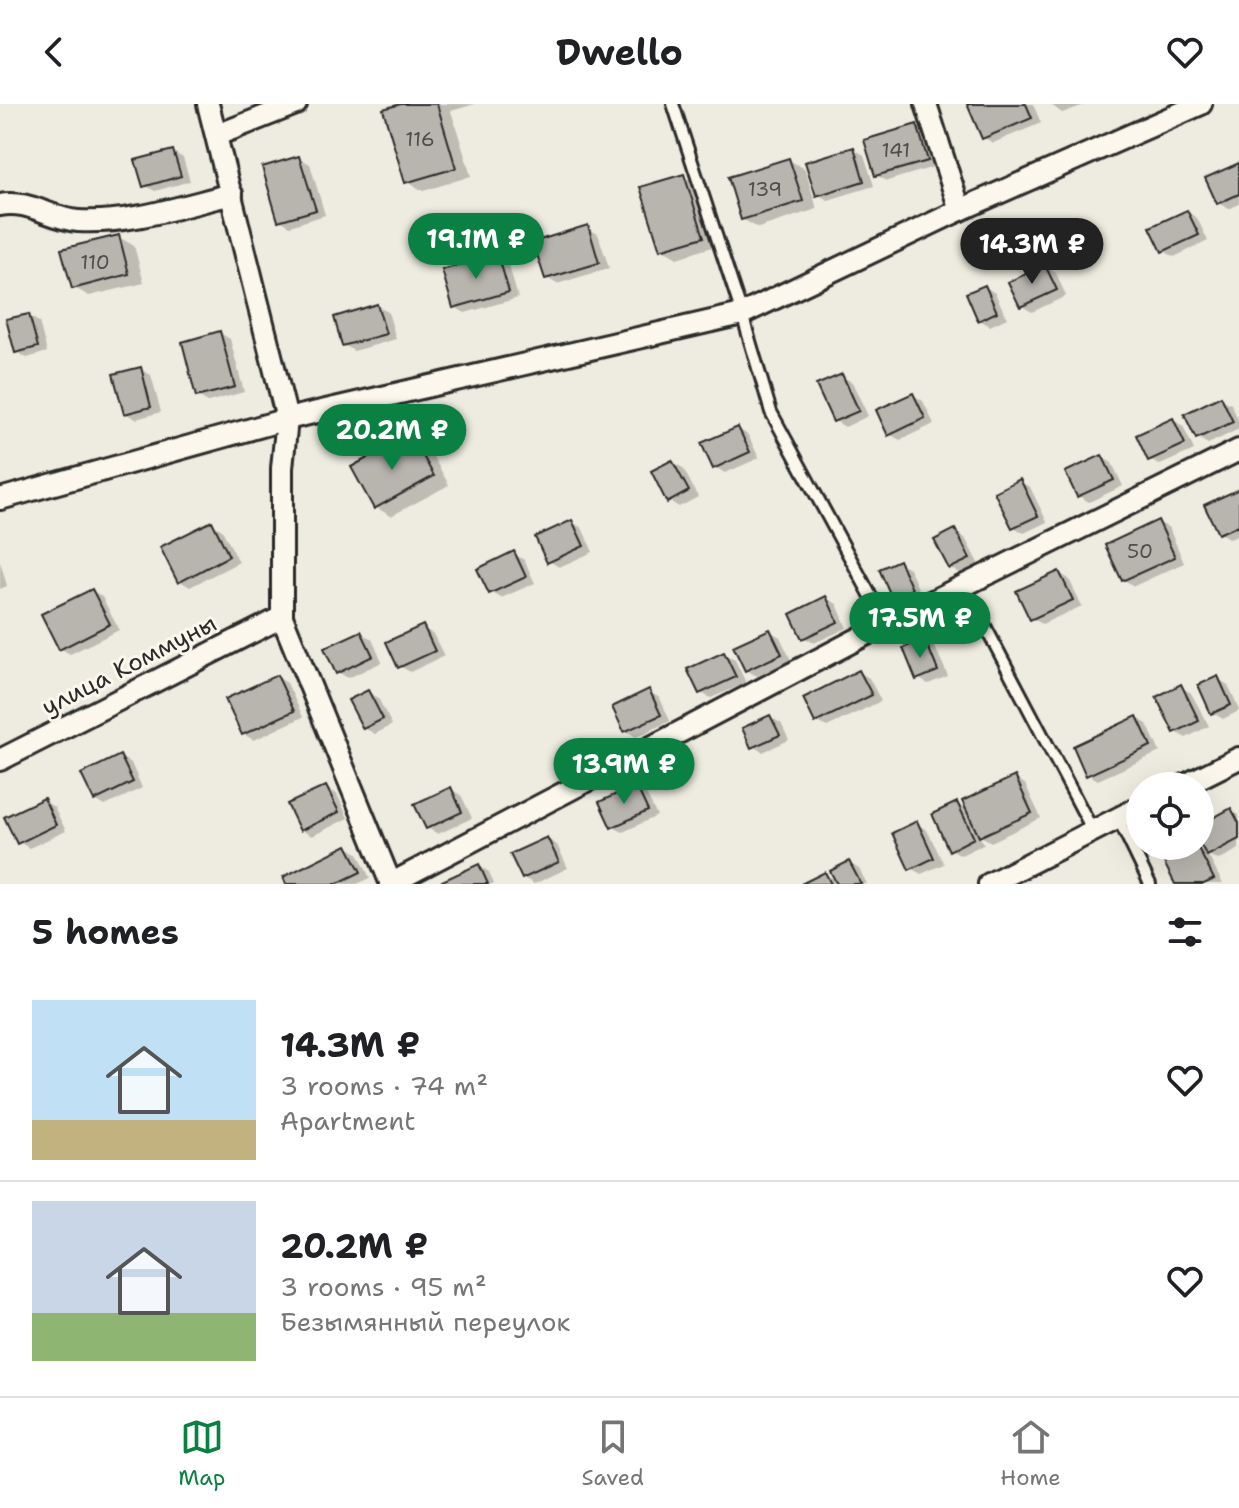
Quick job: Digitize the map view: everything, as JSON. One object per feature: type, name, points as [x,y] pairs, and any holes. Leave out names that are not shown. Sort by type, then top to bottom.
[{"type":"street","points":[[208,104],[287,419],[282,468],[282,617],[390,884],[886,624],[1239,450]]},
{"type":"street","points":[[217,135],[296,104]]},
{"type":"street","points":[[926,104],[960,210]]},
{"type":"street","points":[[0,499],[287,419],[742,314],[960,210],[1201,104]]},
{"type":"street","points":[[0,205],[21,204],[77,221],[112,220],[232,194]]},
{"type":"street","name":"улица Коммуны","points":[[0,760],[282,617]]},
{"type":"street","points":[[1211,772],[1239,758]]},
{"type":"street","points":[[989,884],[1126,814]]},
{"type":"lane","points":[[673,104],[771,412],[886,624]]},
{"type":"lane","points":[[964,586],[1093,831]]},
{"type":"lane","points":[[1118,818],[1150,884]]},
{"type":"building","points":[[401,104],[437,104],[456,168],[405,183],[383,109]]},
{"type":"building","points":[[967,104],[1026,104],[1032,118],[982,139]]},
{"type":"building","points":[[917,124],[928,161],[875,176],[864,140]]},
{"type":"building","points":[[854,147],[864,181],[816,196],[805,162]]},
{"type":"building","points":[[173,150],[181,176],[143,187],[135,160]]},
{"type":"building","points":[[299,156],[316,210],[278,221],[262,167]]},
{"type":"building","points":[[789,158],[803,201],[741,220],[728,177]]},
{"type":"building","points":[[1239,163],[1239,194],[1217,204],[1205,178]]},
{"type":"building","points":[[684,174],[704,237],[660,250],[640,187]]},
{"type":"building","points":[[1187,210],[1199,235],[1162,252],[1150,227]]},
{"type":"building","points":[[588,225],[599,263],[545,279],[533,242]]},
{"type":"building","points":[[119,235],[129,274],[72,289],[61,249]]},
{"type":"building","points":[[498,254],[509,292],[453,308],[442,270]]},
{"type":"building","points":[[1045,265],[1057,290],[1020,307],[1008,282]]},
{"type":"building","points":[[985,285],[997,312],[978,321],[966,293]]},
{"type":"building","points":[[377,304],[386,334],[342,346],[334,317]]},
{"type":"building","points":[[29,314],[38,347],[15,353],[6,319]]},
{"type":"building","points":[[220,331],[235,387],[196,397],[182,342]]},
{"type":"building","points":[[141,367],[151,407],[124,414],[113,374]]},
{"type":"building","points":[[842,374],[859,411],[833,422],[816,385]]},
{"type":"building","points":[[913,393],[925,418],[888,436],[876,410]]},
{"type":"building","points":[[1221,396],[1233,422],[1196,439],[1184,414]]},
{"type":"building","points":[[1173,418],[1185,444],[1148,461],[1136,435]]},
{"type":"building","points":[[738,427],[750,452],[713,469],[701,443]]},
{"type":"building","points":[[411,434],[434,476],[374,509],[351,467]]},
{"type":"building","points":[[1102,455],[1114,480],[1077,497],[1065,472]]},
{"type":"building","points":[[672,460],[689,491],[667,503],[651,471]]},
{"type":"building","points":[[1020,479],[1038,516],[1012,528],[994,492]]},
{"type":"building","points":[[1239,489],[1239,525],[1218,534],[1204,505]]},
{"type":"building","points":[[572,520],[584,546],[547,563],[535,537]]},
{"type":"building","points":[[1158,520],[1175,557],[1122,581],[1105,545]]},
{"type":"building","points":[[212,521],[229,556],[178,583],[160,547]]},
{"type":"building","points":[[955,529],[970,559],[949,569],[934,540]]},
{"type":"building","points":[[514,551],[526,577],[489,594],[477,569]]},
{"type":"building","points":[[899,560],[912,589],[892,598],[879,569]]},
{"type":"building","points":[[1059,571],[1073,600],[1030,620],[1016,591]]},
{"type":"building","points":[[92,589],[110,624],[59,650],[41,614]]},
{"type":"building","points":[[826,596],[838,622],[802,639],[790,614]]},
{"type":"building","points":[[423,625],[435,651],[398,668],[386,642]]},
{"type":"building","points":[[770,629],[782,654],[745,671],[733,646]]},
{"type":"building","points":[[361,631],[373,656],[336,674],[324,648]]},
{"type":"building","points":[[925,639],[938,671],[916,680],[903,648]]},
{"type":"building","points":[[724,652],[736,677],[699,694],[687,669]]},
{"type":"building","points":[[859,670],[872,695],[815,723],[803,698]]},
{"type":"building","points":[[277,675],[294,711],[242,735],[225,699]]},
{"type":"building","points":[[1218,676],[1231,705],[1211,714],[1198,685]]},
{"type":"building","points":[[1181,684],[1199,721],[1174,733],[1156,697]]},
{"type":"building","points":[[649,689],[661,715],[624,732],[612,707]]},
{"type":"building","points":[[368,690],[383,719],[363,729],[348,700]]},
{"type":"building","points":[[770,715],[780,735],[751,748],[742,728]]},
{"type":"building","points":[[1137,716],[1151,746],[1086,776],[1073,746]]},
{"type":"building","points":[[120,755],[133,782],[94,801],[81,774]]},
{"type":"building","points":[[1015,776],[1032,813],[979,837],[962,801]]},
{"type":"building","points":[[636,785],[648,811],[611,828],[599,802]]},
{"type":"building","points":[[326,786],[339,812],[300,831],[287,804]]},
{"type":"building","points":[[451,787],[462,812],[426,829],[414,804]]},
{"type":"building","points":[[44,798],[56,825],[17,844],[4,817]]},
{"type":"building","points":[[957,802],[974,838],[949,851],[932,814]]},
{"type":"building","points":[[1231,808],[1239,823],[1239,839],[1214,852],[1214,817]]},
{"type":"building","points":[[917,821],[934,858],[909,870],[892,833]]},
{"type":"building","points":[[547,837],[559,862],[522,879],[510,854]]},
{"type":"building","points":[[347,845],[361,872],[336,884],[286,884],[283,877]]},
{"type":"building","points":[[1163,860],[1204,860],[1214,879],[1204,884],[1175,884]]},
{"type":"building","points":[[849,861],[861,884],[837,884],[830,871]]},
{"type":"building","points":[[479,864],[488,884],[443,884],[442,881]]},
{"type":"building","points":[[825,872],[831,884],[801,884]]}]
